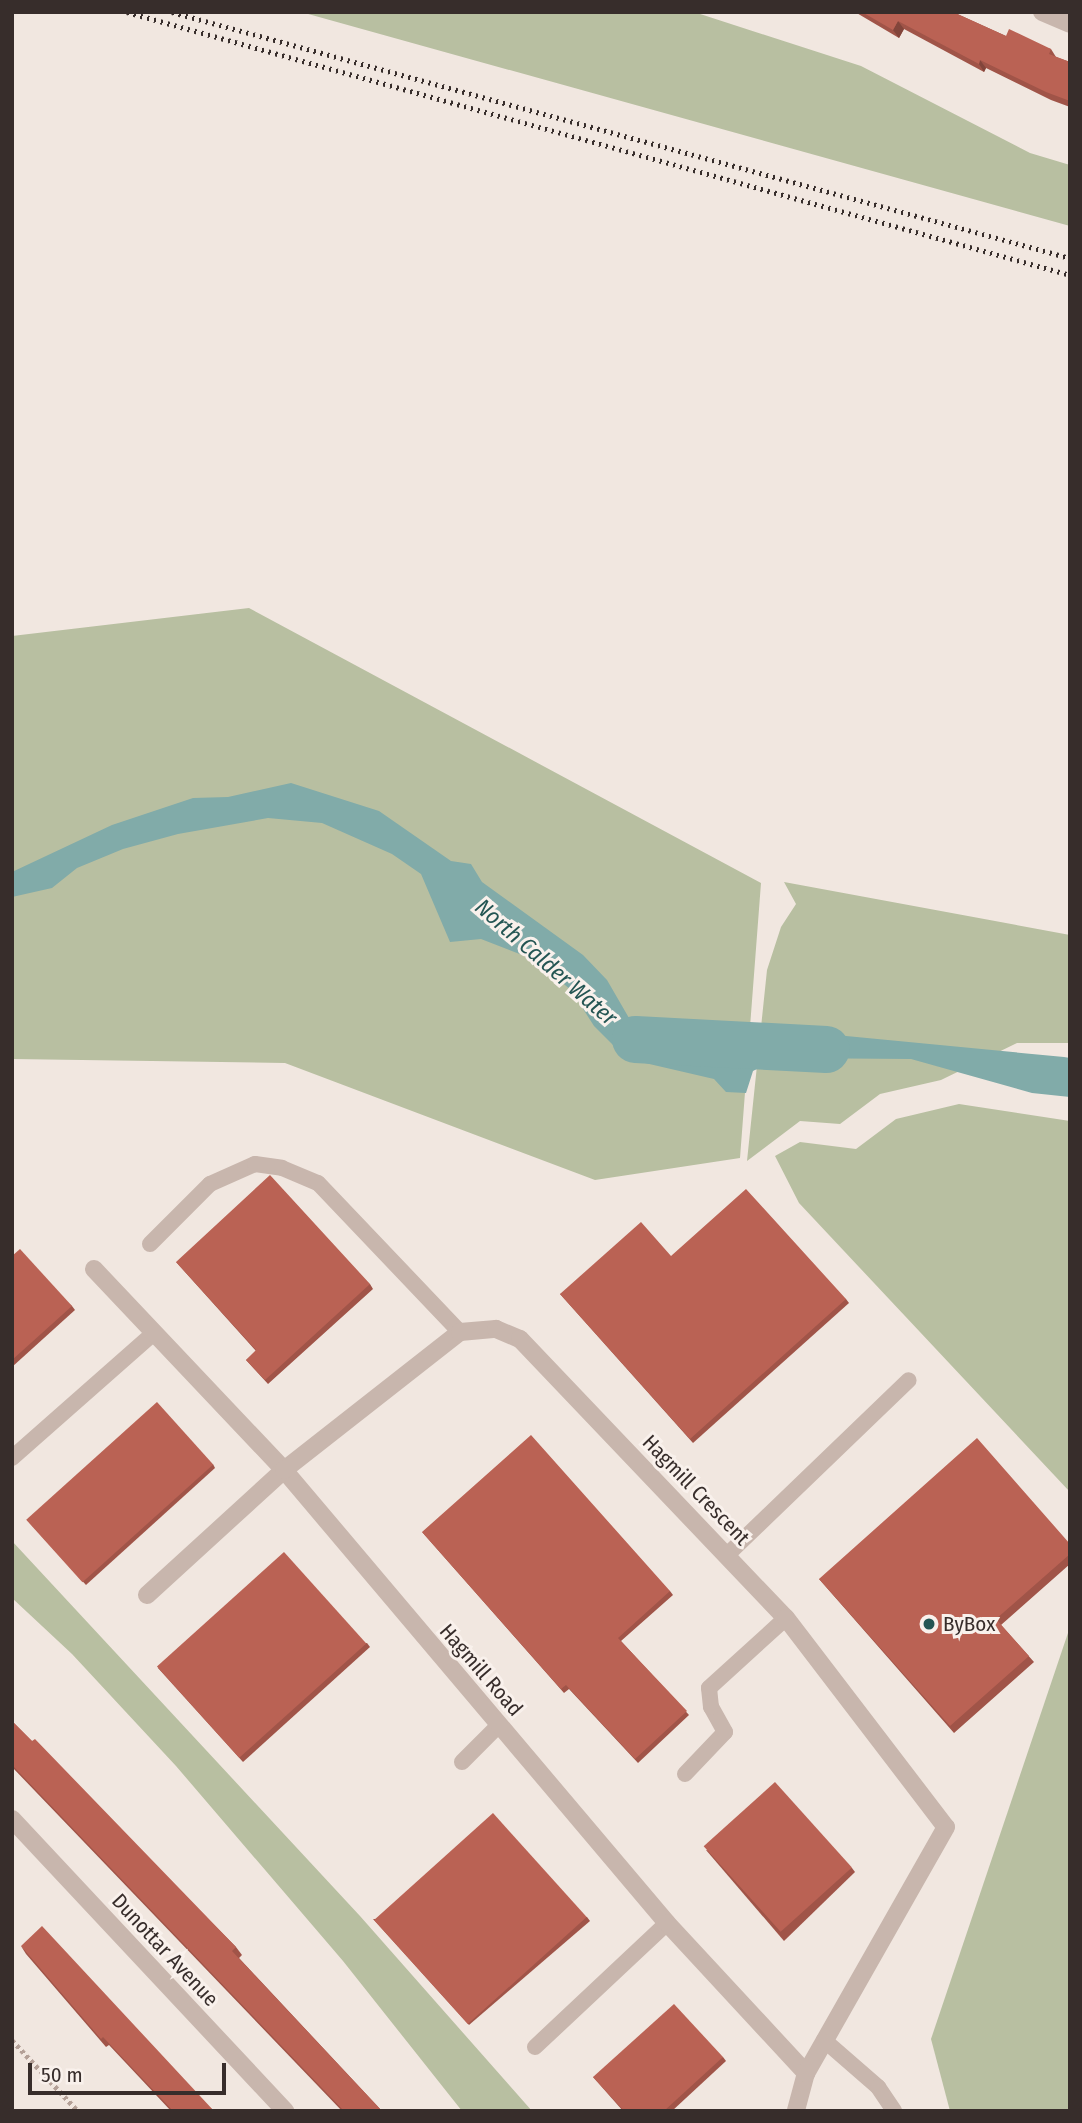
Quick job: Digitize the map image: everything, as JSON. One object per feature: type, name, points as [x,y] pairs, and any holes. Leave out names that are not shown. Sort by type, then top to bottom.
[{"type":"street","points":[[1042,12],[1070,24]]},
{"type":"street","name":"Hagmill Road","points":[[94,1269],[284,1470],[667,1923],[806,2073]]},
{"type":"street","name":"Hagmill Crescent","points":[[460,1332],[496,1329],[520,1339],[786,1618],[946,1827],[806,2073]]},
{"type":"street","points":[[147,1595],[284,1470],[460,1332]]},
{"type":"street","name":"Dunottar Avenue","points":[[12,1819],[285,2111]]},
{"type":"street","points":[[796,2111],[806,2073]]},
{"type":"lane","points":[[150,1244],[210,1184],[255,1164],[282,1168],[318,1182],[460,1332]]},
{"type":"lane","points":[[12,1458],[154,1333]]},
{"type":"lane","points":[[727,1555],[909,1380]]},
{"type":"lane","points":[[685,1774],[725,1732],[711,1707],[709,1688],[786,1618]]},
{"type":"lane","points":[[462,1762],[498,1726]]},
{"type":"lane","points":[[535,2047],[667,1923]]},
{"type":"lane","points":[[824,2040],[878,2087],[894,2111]]},
{"type":"path","points":[[12,2040],[78,2111]]},
{"type":"green space","points":[[301,12],[694,12],[861,66],[1030,153],[1070,165],[1070,226]]},
{"type":"green space","points":[[249,608],[761,883],[740,1158],[595,1180],[285,1063],[12,1059],[12,636]]},
{"type":"green space","points":[[784,882],[1070,935],[1070,1043],[1017,1043],[941,1080],[880,1094],[840,1124],[800,1121],[747,1161],[767,970],[781,927],[796,904]]},
{"type":"green space","points":[[959,1104],[1070,1121],[1070,1492],[799,1203],[775,1156],[800,1142],[856,1149],[896,1119]]},
{"type":"green space","points":[[12,1541],[360,1916],[532,2111],[462,2111],[343,1961],[176,1766],[72,1654],[12,1598]]},
{"type":"green space","points":[[1070,1627],[1070,2111],[950,2111],[931,2039]]},
{"type":"water","points":[[291,783],[379,811],[451,861],[471,864],[482,882],[583,955],[607,980],[629,1018],[736,1058],[794,1031],[1070,1058],[1070,1097],[1032,1093],[911,1059],[778,1058],[753,1071],[746,1093],[726,1092],[714,1079],[645,1063],[618,1050],[594,1026],[571,990],[535,960],[481,939],[450,942],[421,874],[392,854],[322,823],[268,818],[178,834],[123,849],[77,868],[52,888],[12,897],[12,872],[112,825],[193,798],[228,797]]},
{"type":"building","points":[[862,12],[953,12],[1006,36],[1009,29],[1051,49],[1049,54],[1070,62],[1070,101],[980,60],[979,64],[898,21],[893,30]]},
{"type":"building","points":[[270,1175],[370,1284],[265,1380],[246,1360],[256,1350],[176,1262]]},
{"type":"building","points":[[746,1189],[846,1299],[690,1439],[560,1294],[641,1222],[671,1256]]},
{"type":"building","points":[[20,1249],[72,1306],[12,1360],[12,1256]]},
{"type":"building","points":[[157,1402],[213,1464],[82,1582],[26,1520]]},
{"type":"building","points":[[531,1435],[670,1591],[618,1638],[687,1711],[635,1759],[566,1685],[561,1689],[422,1532]]},
{"type":"building","points":[[977,1438],[1070,1544],[1070,1554],[996,1619],[1029,1656],[950,1726],[819,1579]]},
{"type":"building","points":[[284,1552],[366,1643],[239,1758],[157,1666]]},
{"type":"building","points":[[12,1721],[32,1741],[35,1739],[236,1947],[232,1951],[382,2111],[344,2111],[12,1765]]},
{"type":"building","points":[[775,1782],[852,1867],[781,1932],[704,1846]]},
{"type":"building","points":[[493,1813],[587,1917],[468,2024],[374,1920]]},
{"type":"building","points":[[42,1926],[214,2111],[173,2111],[103,2037],[101,2039],[21,1946]]},
{"type":"building","points":[[674,2004],[723,2057],[664,2111],[624,2111],[593,2077]]},
{"type":"waterway","name":"North Calder Water","points":[[635,1039],[826,1049]]},
{"type":"railway","points":[[127,12],[1070,275]]},
{"type":"railway","points":[[172,12],[1070,258]]},
{"type":"place","name":"ByBox","points":[[929,1624]]}]
